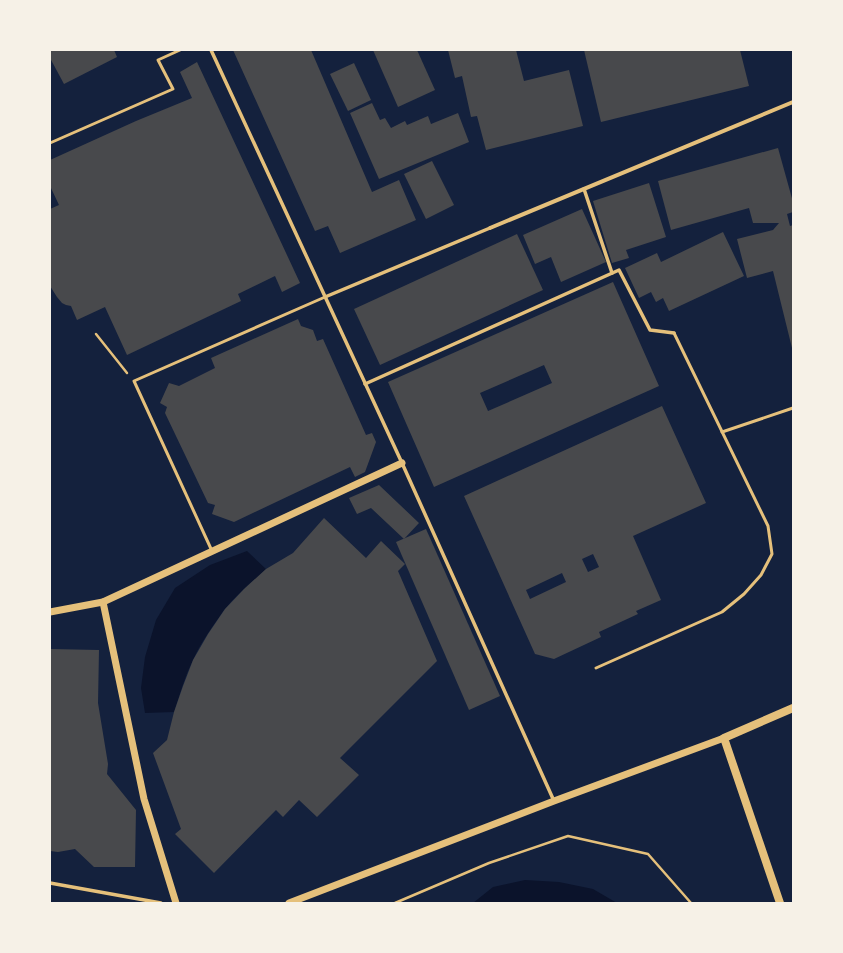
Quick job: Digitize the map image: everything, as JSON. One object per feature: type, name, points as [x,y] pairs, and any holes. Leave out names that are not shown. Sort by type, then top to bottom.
[{"type":"main road","points":[[780,903],[724,738],[793,708]]},
{"type":"street","points":[[211,50],[402,463],[554,801]]},
{"type":"street","points":[[325,297],[793,102]]},
{"type":"street","points":[[584,189],[612,273]]},
{"type":"street","points":[[365,384],[619,270],[650,330],[674,333]]},
{"type":"street","points":[[50,612],[103,602],[402,463]]},
{"type":"street","points":[[103,602],[144,799],[176,903]]},
{"type":"street","points":[[289,903],[554,801],[724,738]]},
{"type":"street","points":[[50,883],[161,903]]},
{"type":"lane","points":[[50,144],[173,89],[158,60],[180,50]]},
{"type":"lane","points":[[212,551],[134,381],[325,297]]},
{"type":"lane","points":[[596,668],[722,612],[744,594],[761,575],[772,554],[768,526],[674,333]]},
{"type":"lane","points":[[722,432],[793,408]]},
{"type":"path","points":[[96,334],[134,381]]},
{"type":"path","points":[[395,903],[489,863],[568,836],[648,854],[691,903]]},
{"type":"water","points":[[247,551],[266,569],[229,604],[207,634],[190,666],[174,712],[145,713],[141,688],[145,657],[156,620],[175,588],[210,565]]},
{"type":"water","points":[[525,880],[559,882],[593,889],[617,903],[473,903],[493,887]]},
{"type":"building","points":[[50,50],[114,50],[117,57],[64,84],[50,58]]},
{"type":"building","points":[[233,50],[311,50],[372,192],[399,180],[416,220],[340,253],[328,226],[315,231]]},
{"type":"building","points":[[373,50],[417,50],[435,90],[398,107]]},
{"type":"building","points":[[448,50],[516,50],[524,81],[569,70],[583,126],[486,150],[477,116],[471,117],[462,76],[455,78]]},
{"type":"building","points":[[584,50],[740,50],[749,86],[601,122]]},
{"type":"building","points":[[197,62],[300,283],[282,292],[275,276],[238,294],[241,301],[127,355],[105,307],[77,320],[71,306],[62,303],[50,286],[50,209],[59,205],[50,186],[50,160],[136,121],[192,98],[180,72]]},
{"type":"building","points":[[354,63],[371,100],[348,111],[330,74]]},
{"type":"building","points":[[372,103],[380,120],[385,118],[391,128],[405,121],[407,125],[428,116],[431,124],[458,113],[469,142],[379,179],[350,113]]},
{"type":"building","points":[[778,148],[793,202],[793,212],[787,214],[790,226],[793,225],[792,348],[773,271],[747,278],[737,239],[773,230],[779,223],[753,223],[749,208],[671,230],[658,181]]},
{"type":"building","points":[[432,161],[454,205],[426,219],[404,174]]},
{"type":"building","points":[[649,183],[666,237],[626,250],[629,258],[612,263],[593,201]]},
{"type":"building","points":[[582,209],[606,262],[561,282],[551,257],[535,264],[523,235]]},
{"type":"building","points":[[723,232],[744,276],[669,311],[663,298],[656,302],[651,292],[639,298],[625,268],[657,253],[661,262]]},
{"type":"building","points":[[517,234],[543,290],[380,365],[354,309]]},
{"type":"building","points":[[613,282],[659,386],[434,487],[388,382]],"holes":[[[544,365],[552,383],[488,411],[480,393]]]},
{"type":"building","points":[[298,319],[301,326],[313,330],[317,341],[323,339],[366,435],[372,433],[376,442],[365,472],[355,477],[350,467],[234,522],[212,514],[215,505],[208,503],[165,413],[167,407],[160,403],[169,383],[179,386],[215,368],[211,358]]},
{"type":"building","points":[[662,406],[706,503],[633,536],[661,600],[636,611],[638,614],[599,632],[601,637],[554,659],[535,654],[464,496]],"holes":[[[593,554],[599,567],[588,572],[582,559]],[[562,573],[566,582],[530,599],[526,590]]]},
{"type":"building","points":[[379,485],[419,523],[404,539],[371,508],[357,514],[349,498]]},
{"type":"building","points":[[324,518],[366,558],[381,541],[405,564],[398,571],[437,661],[340,758],[359,775],[317,817],[299,800],[283,817],[276,810],[214,873],[175,834],[181,829],[153,753],[167,740],[174,712],[193,660],[225,609],[266,569],[293,553]]},
{"type":"building","points":[[426,529],[500,696],[469,710],[396,542]]},
{"type":"building","points":[[50,649],[99,650],[98,703],[108,764],[107,774],[136,810],[135,867],[94,867],[75,849],[58,852],[50,851]]}]
